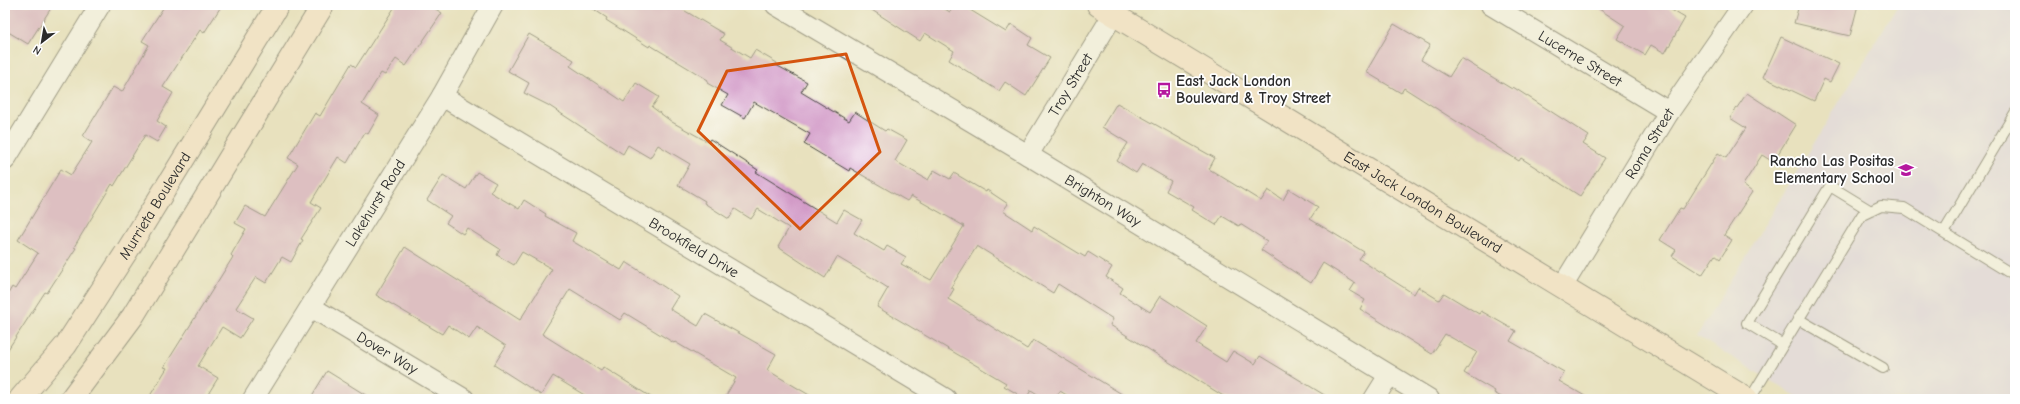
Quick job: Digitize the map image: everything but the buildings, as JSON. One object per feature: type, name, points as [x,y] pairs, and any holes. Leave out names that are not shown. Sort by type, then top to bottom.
[{"type":"main road","name":"Murrieta Boulevard","points":[[20,399],[66,345],[127,250],[278,5]]},
{"type":"main road","points":[[71,399],[132,316],[323,5]]},
{"type":"main road","name":"East Jack London Boulevard","points":[[1110,8],[1562,287],[1749,399]]},
{"type":"street","points":[[5,160],[100,5]]},
{"type":"street","name":"Lakehurst Road","points":[[253,399],[442,96],[493,5]]},
{"type":"street","name":"Brighton Way","points":[[776,5],[1028,155],[1429,399]]},
{"type":"street","name":"Lucerne Street","points":[[1491,5],[1669,112]]},
{"type":"street","name":"Roma Street","points":[[1562,287],[1669,112],[1743,5]]},
{"type":"street","name":"Troy Street","points":[[1028,155],[1110,8]]},
{"type":"street","name":"Brookfield Drive","points":[[442,96],[946,399]]},
{"type":"street","name":"Dover Way","points":[[311,307],[464,399]]},
{"type":"street","points":[[1374,399],[1389,375]]},
{"type":"lane","points":[[1944,232],[2015,113]]},
{"type":"lane","points":[[1783,344],[1747,323],[1830,186],[1870,211]]},
{"type":"lane","points":[[1749,399],[1862,216],[1870,211],[1881,206],[1904,208],[2015,276]]},
{"type":"lane","points":[[1798,319],[1883,368]]},
{"type":"highlighted area","points":[[846,54],[880,152],[800,229],[698,131],[727,71]]},
{"type":"shaded area","name":"Rancho Las Positas Elementary School","points":[[1898,5],[2015,5],[2015,399],[1801,399],[1697,336]]},
{"type":"place","name":"East Jack London Boulevard & Troy Street","points":[[1164,90]]},
{"type":"place","name":"Rancho Las Positas Elementary School","points":[[1906,170]]}]
